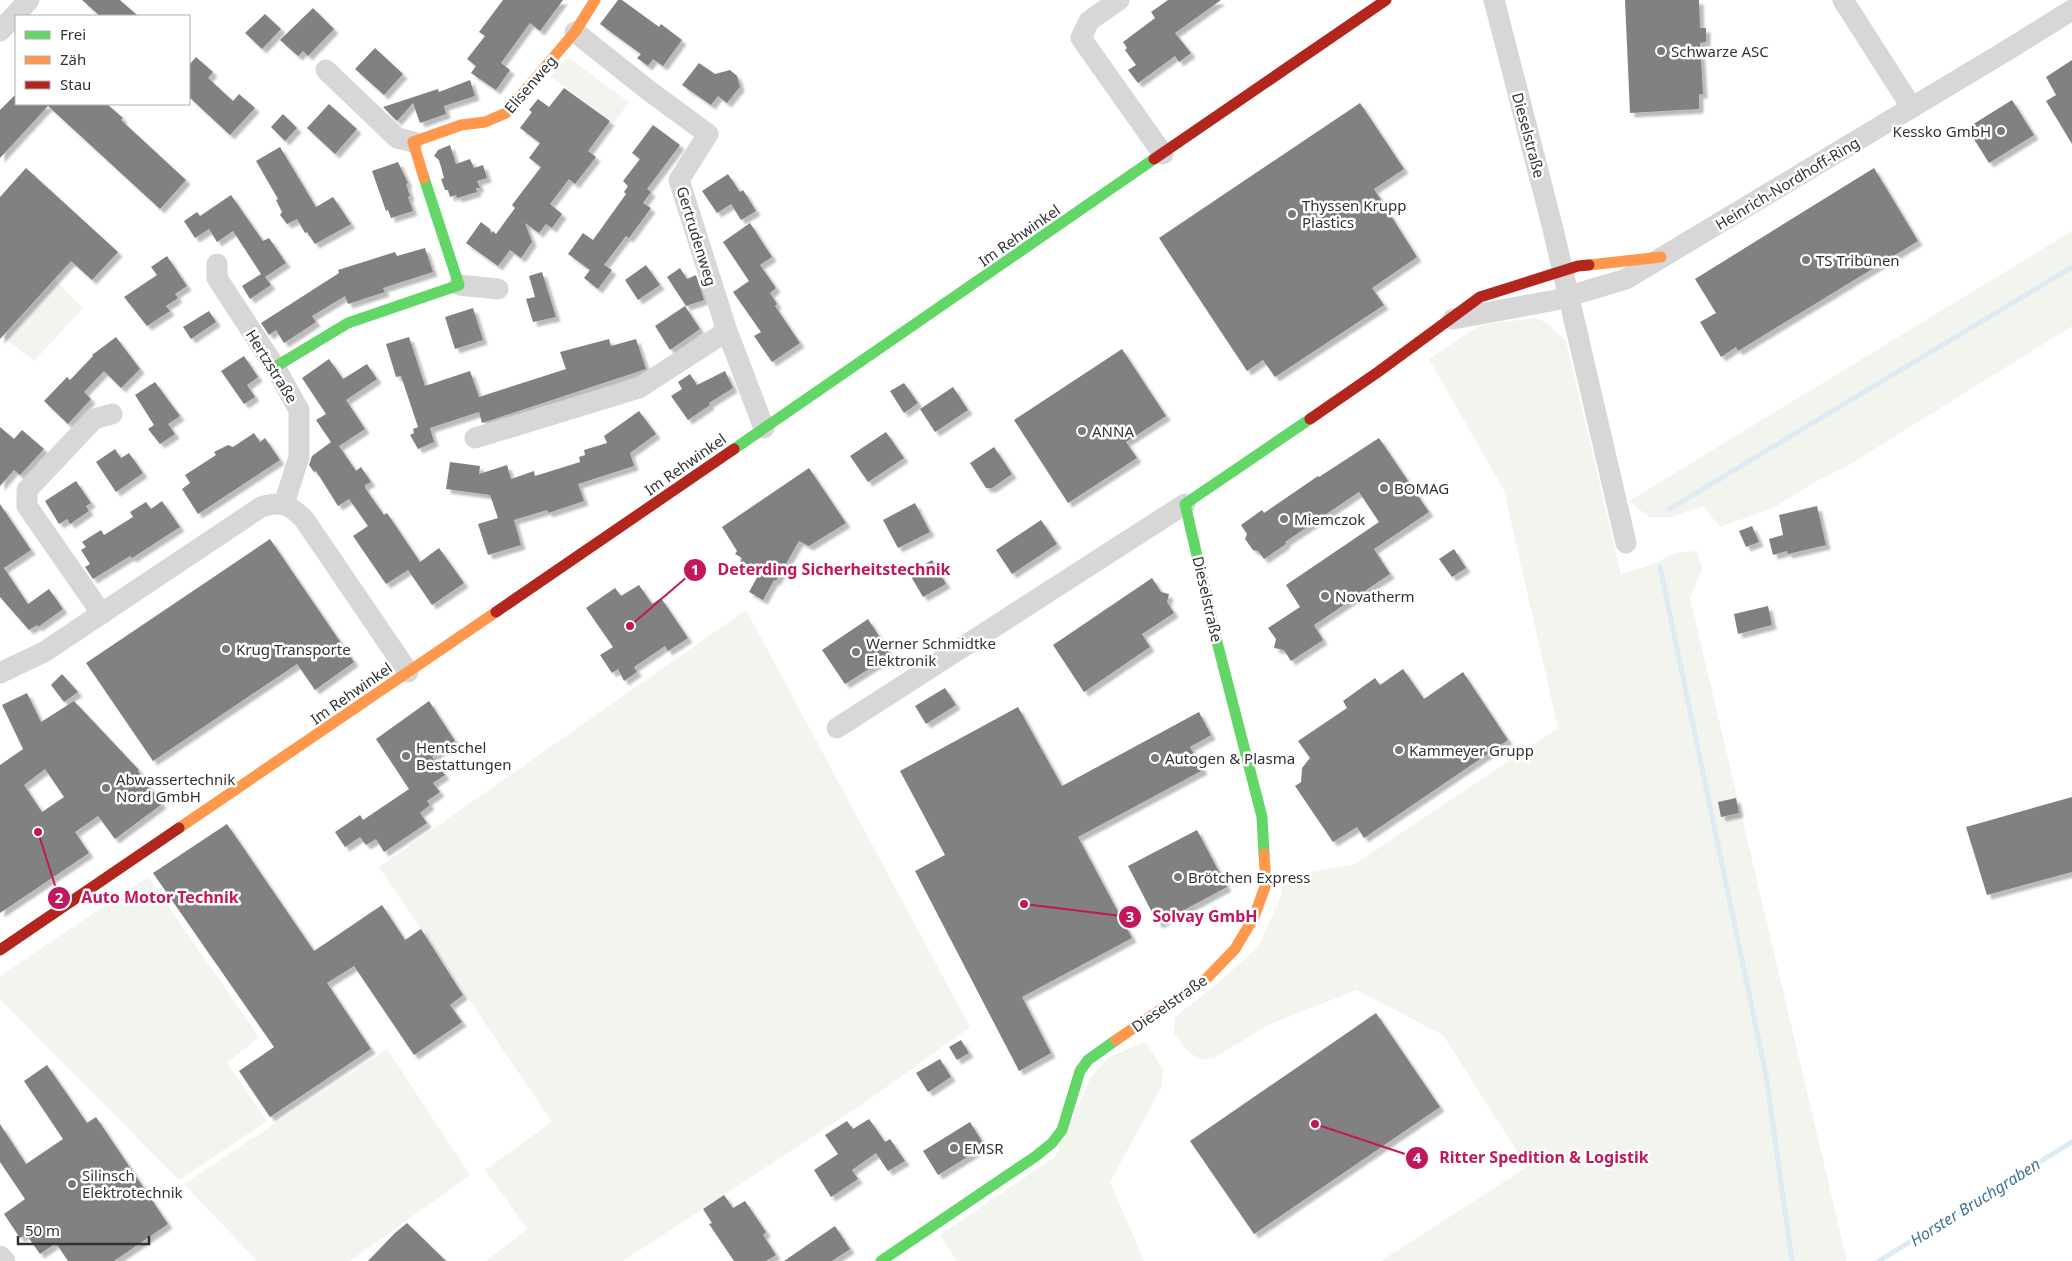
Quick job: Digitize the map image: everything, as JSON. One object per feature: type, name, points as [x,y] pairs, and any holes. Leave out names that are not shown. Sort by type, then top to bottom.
[{"type":"street","points":[[0,30],[29,0]]},
{"type":"street","name":"Elisenweg","points":[[413,142],[461,124],[485,122],[506,113],[576,32],[595,0]]},
{"type":"street","points":[[1119,0],[1089,21],[1081,38],[1163,154]]},
{"type":"street","name":"Im Rehwinkel","points":[[0,950],[1386,0]]},
{"type":"street","name":"Dieselstraße","points":[[1494,0],[1563,270],[1626,544]]},
{"type":"street","points":[[1843,0],[1912,108]]},
{"type":"street","name":"Heinrich-Nordhoff-Ring","points":[[1569,296],[1626,279],[2072,10]]},
{"type":"street","name":"Gertrudenweg","points":[[576,32],[648,90],[708,134],[679,180],[727,331],[764,428]]},
{"type":"street","points":[[326,70],[397,138],[413,142],[459,285]]},
{"type":"street","name":"Heinrich-Nordhoff-Ring","points":[[1563,270],[1578,266],[1661,257]]},
{"type":"street","name":"Hertzstraße","points":[[217,264],[217,278],[299,410],[299,458],[284,504]]},
{"type":"street","points":[[837,728],[1185,504],[1378,372],[1480,297],[1563,270]]},
{"type":"street","points":[[274,367],[348,322],[459,285],[498,289]]},
{"type":"street","points":[[1453,318],[1569,296]]},
{"type":"street","points":[[475,438],[639,388],[727,331]]},
{"type":"street","points":[[102,614],[27,506],[27,490],[94,419],[112,414]]},
{"type":"street","points":[[0,673],[44,652],[261,507],[272,503],[284,504],[294,508],[304,519],[408,672]]},
{"type":"street","name":"Dieselstraße","points":[[881,1261],[1036,1156],[1052,1143],[1062,1130],[1080,1071],[1088,1060],[1206,979],[1235,949],[1254,918],[1266,884],[1262,817],[1216,638],[1185,504]]},
{"type":"street","points":[[0,1256],[5,1261]]},
{"type":"shaded area","points":[[566,59],[572,60],[629,102],[614,123],[550,76]]},
{"type":"shaded area","points":[[2072,231],[2072,326],[1844,468],[1822,478],[1773,508],[1720,527],[1703,506],[1671,517],[1649,517],[1629,501]]},
{"type":"shaded area","points":[[55,280],[83,308],[34,361],[3,337]]},
{"type":"shaded area","points":[[1536,318],[1547,323],[1566,341],[1621,574],[1648,566],[1676,553],[1697,551],[1702,569],[1690,598],[1847,1261],[1381,1261],[1527,1167],[1443,1035],[1357,990],[1270,1024],[1214,1058],[1200,1060],[1188,1051],[1174,1033],[1175,1017],[1223,979],[1259,945],[1280,899],[1284,877],[1355,864],[1558,728],[1504,490],[1429,359],[1485,324]]},
{"type":"shaded area","points":[[746,610],[970,1027],[867,1101],[623,1261],[486,1261],[527,1229],[485,1170],[552,1122],[379,867]]},
{"type":"shaded area","points":[[148,877],[259,1037],[227,1063],[267,1121],[179,1180],[0,999],[0,976]]},
{"type":"shaded area","points":[[1146,1042],[1163,1069],[1162,1086],[1110,1182],[1144,1261],[957,1261],[940,1235],[1055,1157],[1091,1077],[1109,1057]]},
{"type":"shaded area","points":[[387,1049],[470,1175],[350,1261],[257,1261],[184,1184]]},
{"type":"building","points":[[82,0],[120,0],[137,15],[99,15]]},
{"type":"building","points":[[503,0],[563,0],[540,31],[530,23],[501,63],[510,70],[496,90],[471,73],[476,66],[467,59],[485,36],[479,32]]},
{"type":"building","points":[[618,0],[622,0],[659,27],[661,24],[682,40],[663,66],[653,59],[648,66],[637,58],[641,54],[600,24]]},
{"type":"building","points":[[1168,0],[1221,0],[1175,33],[1191,53],[1179,62],[1175,56],[1138,83],[1128,70],[1136,65],[1125,50],[1127,48],[1123,42],[1155,18],[1151,12]]},
{"type":"building","points":[[1625,0],[1699,0],[1700,28],[1706,28],[1706,42],[1700,43],[1703,94],[1699,94],[1699,109],[1630,113]]},
{"type":"building","points":[[313,8],[334,29],[308,56],[303,51],[298,56],[280,40]]},
{"type":"building","points":[[265,14],[281,29],[262,49],[245,33]]},
{"type":"building","points":[[375,48],[403,74],[384,95],[355,69]]},
{"type":"building","points":[[196,57],[213,72],[208,78],[233,101],[239,94],[255,108],[230,135],[190,98],[190,64]]},
{"type":"building","points":[[2072,60],[2072,144],[2046,101],[2056,95],[2046,77]]},
{"type":"building","points":[[699,63],[715,74],[730,70],[737,76],[740,87],[727,103],[718,96],[711,105],[682,85]]},
{"type":"building","points":[[470,80],[475,96],[444,106],[446,114],[420,123],[413,103],[397,121],[383,107],[438,89],[439,92]]},
{"type":"building","points":[[564,88],[610,121],[588,151],[596,157],[575,184],[569,179],[550,204],[562,214],[552,228],[546,224],[539,233],[525,223],[532,242],[521,258],[510,250],[498,266],[466,243],[481,222],[490,229],[491,233],[493,231],[496,234],[515,208],[512,205],[541,167],[529,158],[540,143],[520,128],[532,112],[529,110],[538,99],[549,107]]},
{"type":"building","points":[[15,95],[15,105],[108,105],[123,118],[121,120],[186,180],[160,209],[48,106],[0,158],[0,110]]},
{"type":"building","name":"Kessko GmbH","points":[[2012,100],[2034,135],[1989,163],[1967,128]]},
{"type":"building","name":"Thyssen Krupp Plastics","points":[[1360,103],[1404,169],[1374,189],[1417,257],[1372,288],[1384,305],[1275,377],[1263,360],[1247,371],[1159,238]]},
{"type":"building","points":[[329,104],[357,129],[335,154],[307,128]]},
{"type":"building","points":[[283,114],[297,128],[285,141],[271,127]]},
{"type":"building","points":[[653,125],[680,145],[647,189],[651,192],[643,203],[651,208],[629,238],[626,236],[604,265],[612,270],[598,289],[584,278],[590,270],[568,254],[583,233],[593,240],[626,194],[624,192],[628,186],[623,181],[640,159],[632,153]]},
{"type":"building","points":[[450,145],[456,164],[470,159],[474,168],[483,165],[487,178],[477,181],[480,188],[476,188],[477,192],[457,198],[456,195],[450,197],[448,190],[445,190],[441,179],[444,178],[439,160],[434,156],[438,150]]},
{"type":"building","points":[[280,147],[316,207],[333,197],[351,224],[315,244],[307,232],[305,233],[297,219],[287,224],[280,215],[282,212],[276,200],[278,199],[256,161]]},
{"type":"building","points":[[398,162],[408,183],[406,184],[410,196],[408,197],[413,211],[391,218],[388,210],[386,211],[372,171]]},
{"type":"building","points":[[26,168],[118,252],[92,280],[71,261],[0,339],[0,197]]},
{"type":"building","name":"TS Tribünen","points":[[1874,168],[1918,241],[1738,351],[1736,347],[1721,357],[1700,322],[1716,313],[1695,279]]},
{"type":"building","points":[[728,174],[740,192],[743,190],[756,211],[741,220],[731,204],[717,213],[702,191]]},
{"type":"building","points":[[231,195],[263,241],[269,238],[286,263],[265,277],[271,285],[250,299],[242,286],[261,274],[233,231],[217,242],[209,229],[195,238],[184,221],[197,212],[200,216]]},
{"type":"building","points":[[750,223],[772,257],[760,265],[776,288],[770,293],[777,304],[775,306],[800,343],[772,362],[754,336],[761,332],[733,292],[749,281],[723,242]]},
{"type":"building","points":[[425,248],[433,272],[383,288],[385,292],[348,304],[345,296],[312,316],[316,322],[284,343],[276,330],[269,335],[261,323],[339,273],[338,270],[395,252],[397,256]]},
{"type":"building","points":[[167,256],[187,286],[175,294],[178,298],[166,306],[170,311],[147,326],[124,297],[157,275],[151,267]]},
{"type":"building","points":[[646,265],[660,285],[638,300],[625,280]]},
{"type":"building","points":[[680,268],[687,279],[696,275],[704,300],[686,306],[667,277]]},
{"type":"building","points":[[542,272],[556,317],[533,322],[526,299],[535,297],[529,276]]},
{"type":"building","points":[[685,306],[700,329],[670,350],[655,326]]},
{"type":"building","points":[[473,308],[483,340],[455,349],[445,317]]},
{"type":"building","points":[[209,311],[216,322],[191,339],[183,327]]},
{"type":"building","points":[[116,337],[140,369],[121,388],[104,371],[84,392],[91,399],[68,424],[44,401],[67,377],[70,380],[92,355]]},
{"type":"building","points":[[409,337],[425,386],[470,371],[479,397],[566,369],[560,352],[609,339],[611,346],[636,339],[646,369],[482,423],[479,412],[430,428],[434,442],[418,449],[410,435],[414,433],[413,429],[418,427],[401,376],[396,377],[386,344]]},
{"type":"building","name":"ANNA","points":[[1122,349],[1166,416],[1126,442],[1137,458],[1068,503],[1014,420]]},
{"type":"building","points":[[244,356],[258,377],[247,385],[255,397],[244,404],[221,371]]},
{"type":"building","points":[[329,359],[343,379],[367,364],[377,379],[346,400],[365,429],[339,446],[356,471],[361,467],[371,482],[365,485],[365,488],[384,515],[387,513],[420,562],[439,548],[464,583],[432,605],[408,570],[386,584],[353,536],[368,526],[349,499],[338,506],[316,471],[314,472],[309,465],[312,456],[331,442],[316,420],[326,414],[302,378]]},
{"type":"building","points":[[725,371],[733,388],[709,403],[710,405],[688,420],[671,396],[682,389],[678,382],[690,374],[697,385]]},
{"type":"building","points":[[155,382],[180,416],[168,424],[175,434],[160,444],[148,429],[154,425],[135,395]]},
{"type":"building","points":[[904,383],[918,403],[904,413],[890,391]]},
{"type":"building","points":[[953,387],[968,410],[935,432],[920,409]]},
{"type":"building","points":[[639,411],[656,434],[630,453],[634,466],[578,484],[584,501],[548,513],[547,510],[514,520],[521,545],[488,555],[478,524],[498,518],[490,495],[446,489],[450,462],[480,466],[479,474],[507,465],[511,479],[534,471],[535,476],[580,462],[579,457],[585,455],[584,450],[607,443],[604,436]]},
{"type":"building","points":[[0,427],[14,439],[22,430],[44,449],[20,475],[14,470],[0,486]]},
{"type":"building","points":[[886,432],[904,458],[868,482],[850,456]]},
{"type":"building","points":[[254,433],[260,442],[265,438],[280,460],[198,514],[182,489],[190,483],[185,475],[216,455],[214,452],[228,445],[233,447]]},
{"type":"building","points":[[1379,438],[1429,512],[1374,549],[1390,574],[1314,625],[1323,640],[1291,661],[1284,650],[1274,648],[1276,639],[1268,628],[1300,607],[1286,585],[1379,522],[1359,492],[1285,542],[1286,544],[1264,559],[1258,551],[1253,550],[1245,539],[1247,534],[1241,525],[1262,510],[1264,513]]},
{"type":"building","points":[[994,447],[1012,474],[992,488],[986,488],[970,463]]},
{"type":"building","points":[[115,449],[121,458],[129,453],[143,473],[116,492],[96,462]]},
{"type":"building","points":[[809,468],[846,523],[809,546],[799,541],[763,600],[749,592],[760,572],[740,562],[742,558],[735,554],[737,551],[722,527]]},
{"type":"building","points":[[76,481],[91,503],[86,506],[89,511],[70,524],[67,519],[59,524],[45,501]]},
{"type":"building","points":[[162,501],[180,527],[132,558],[130,556],[93,579],[85,567],[90,564],[81,550],[86,547],[82,542],[101,530],[104,535],[133,517],[130,512],[146,502],[151,509]]},
{"type":"building","points":[[915,503],[930,532],[898,548],[883,520]]},
{"type":"building","points":[[0,504],[31,550],[4,568],[28,604],[49,589],[63,609],[38,627],[37,625],[29,630],[0,597]]},
{"type":"building","points":[[1817,506],[1826,545],[1788,554],[1787,551],[1773,555],[1769,539],[1783,535],[1779,515]]},
{"type":"building","points":[[1041,520],[1057,544],[1012,574],[996,550]]},
{"type":"building","points":[[1752,526],[1759,542],[1746,547],[1739,531]]},
{"type":"building","name":"Krug Transporte","points":[[270,539],[354,662],[315,690],[297,664],[153,761],[86,663]]},
{"type":"building","points":[[1454,549],[1466,568],[1452,577],[1439,559]]},
{"type":"building","points":[[932,560],[946,584],[923,597],[909,573]]},
{"type":"building","points":[[1152,578],[1161,592],[1169,594],[1167,602],[1174,613],[1142,634],[1150,647],[1084,692],[1053,645]]},
{"type":"building","points":[[639,585],[652,604],[661,598],[688,638],[668,651],[665,646],[634,667],[637,672],[624,681],[618,669],[612,673],[600,655],[613,647],[586,608],[615,588],[621,596]]},
{"type":"building","points":[[1768,606],[1772,625],[1738,634],[1734,614]]},
{"type":"building","name":"Werner Schmidtke Elektronik","points":[[868,619],[891,655],[845,684],[822,650]]},
{"type":"building","name":"Kammeyer Grupp","points":[[1403,669],[1424,699],[1463,672],[1508,740],[1364,838],[1357,827],[1333,842],[1295,786],[1301,782],[1302,768],[1310,758],[1298,741],[1347,708],[1343,701],[1375,678],[1380,685]]},
{"type":"building","points":[[62,674],[78,692],[64,702],[51,685]]},
{"type":"building","points":[[945,688],[956,705],[926,724],[915,706]]},
{"type":"building","points":[[27,693],[41,722],[74,701],[139,770],[162,804],[115,839],[98,816],[75,832],[89,853],[0,913],[0,765],[23,749],[2,705]],"holes":[[[45,769],[64,797],[42,812],[24,785]]]},
{"type":"building","points":[[429,701],[455,741],[432,757],[445,775],[433,783],[440,792],[427,801],[430,805],[420,813],[427,823],[384,852],[376,839],[366,845],[360,837],[345,847],[335,832],[360,815],[363,820],[409,789],[376,739]]},
{"type":"building","points":[[1018,707],[1062,786],[1199,712],[1211,735],[1190,747],[1203,770],[1078,837],[1132,938],[1022,997],[1051,1053],[1019,1071],[915,871],[945,855],[900,771]]},
{"type":"building","points":[[2072,797],[2072,872],[1987,895],[1966,827]]},
{"type":"building","points":[[1736,798],[1739,813],[1721,817],[1718,802]]},
{"type":"building","points":[[227,824],[314,951],[382,905],[405,940],[421,929],[463,995],[450,1005],[462,1022],[414,1055],[354,966],[327,983],[371,1049],[270,1117],[239,1071],[274,1047],[153,873]]},
{"type":"building","name":"Brötchen Express","points":[[1197,830],[1227,887],[1158,924],[1128,866]]},
{"type":"building","points":[[1376,1013],[1440,1107],[1254,1234],[1190,1141]]},
{"type":"building","points":[[961,1040],[969,1053],[957,1060],[949,1047]]},
{"type":"building","points":[[940,1059],[951,1077],[928,1092],[916,1073]]},
{"type":"building","points":[[47,1065],[87,1123],[96,1117],[168,1224],[114,1261],[68,1261],[56,1243],[40,1254],[26,1234],[20,1238],[4,1214],[25,1199],[0,1162],[0,1124],[26,1164],[63,1139],[24,1081]]},
{"type":"building","points":[[869,1119],[885,1142],[890,1139],[905,1161],[888,1171],[876,1153],[852,1170],[858,1179],[831,1197],[814,1170],[838,1154],[825,1135],[847,1121],[853,1129]]},
{"type":"building","name":"EMSR","points":[[970,1122],[985,1146],[938,1175],[923,1151]]},
{"type":"building","points":[[724,1195],[733,1208],[745,1201],[766,1232],[763,1235],[776,1255],[766,1261],[734,1261],[709,1224],[712,1223],[703,1209]]},
{"type":"building","points":[[407,1223],[446,1261],[368,1261],[395,1233]]},
{"type":"building","points":[[835,1226],[850,1249],[832,1261],[784,1261]]},
{"type":"waterway","points":[[1670,509],[2072,267]]},
{"type":"waterway","points":[[1660,567],[1766,1075],[1792,1261]]},
{"type":"waterway","name":"Horster Bruchgraben","points":[[1879,1261],[2072,1142]]},
{"type":"traffic: fast","points":[[734,449],[1154,159]]},
{"type":"traffic: fast","points":[[275,367],[348,323],[459,285],[424,178]]},
{"type":"traffic: fast","points":[[1264,854],[1262,817],[1216,638],[1185,504],[1310,419]]},
{"type":"traffic: fast","points":[[881,1261],[1036,1156],[1052,1143],[1062,1130],[1080,1071],[1088,1060],[1116,1040]]},
{"type":"traffic: slow","points":[[424,178],[413,142],[461,125],[485,122],[506,113],[575,32],[595,0]]},
{"type":"traffic: slow","points":[[1589,265],[1661,257]]},
{"type":"traffic: slow","points":[[179,828],[496,612]]},
{"type":"traffic: slow","points":[[1116,1040],[1206,979],[1235,949],[1254,917],[1266,884],[1264,854]]},
{"type":"traffic: jam","points":[[1154,159],[1386,0]]},
{"type":"traffic: jam","points":[[1310,419],[1480,297],[1578,266],[1589,265]]},
{"type":"traffic: jam","points":[[496,612],[734,449]]},
{"type":"traffic: jam","points":[[0,950],[179,828]]},
{"type":"place","name":"Schwarze ASC","points":[[1661,51]]},
{"type":"place","name":"Kessko GmbH","points":[[2001,131]]},
{"type":"place","name":"Thyssen Krupp Plastics","points":[[1292,214]]},
{"type":"place","name":"TS Tribünen","points":[[1806,260]]},
{"type":"place","name":"ANNA","points":[[1082,431]]},
{"type":"place","name":"BOMAG","points":[[1384,488]]},
{"type":"place","name":"Miemczok","points":[[1284,519]]},
{"type":"place","name":"Novatherm","points":[[1325,596]]},
{"type":"place","name":"Deterding Sicherheitstechnik","points":[[630,626]]},
{"type":"place","name":"Krug Transporte","points":[[226,649]]},
{"type":"place","name":"Werner Schmidtke Elektronik","points":[[856,652]]},
{"type":"place","name":"Kammeyer Grupp","points":[[1399,750]]},
{"type":"place","name":"Hentschel Bestattungen","points":[[406,756]]},
{"type":"place","name":"Autogen & Plasma","points":[[1155,758]]},
{"type":"place","name":"Abwassertechnik Nord GmbH","points":[[106,788]]},
{"type":"place","name":"Auto Motor Technik","points":[[38,832]]},
{"type":"place","name":"Brötchen Express","points":[[1178,877]]},
{"type":"place","name":"Solvay GmbH","points":[[1024,904]]},
{"type":"place","name":"Ritter Spedition & Logistik","points":[[1315,1124]]},
{"type":"place","name":"EMSR","points":[[954,1148]]},
{"type":"place","name":"Silinsch Elektrotechnik","points":[[72,1184]]}]
